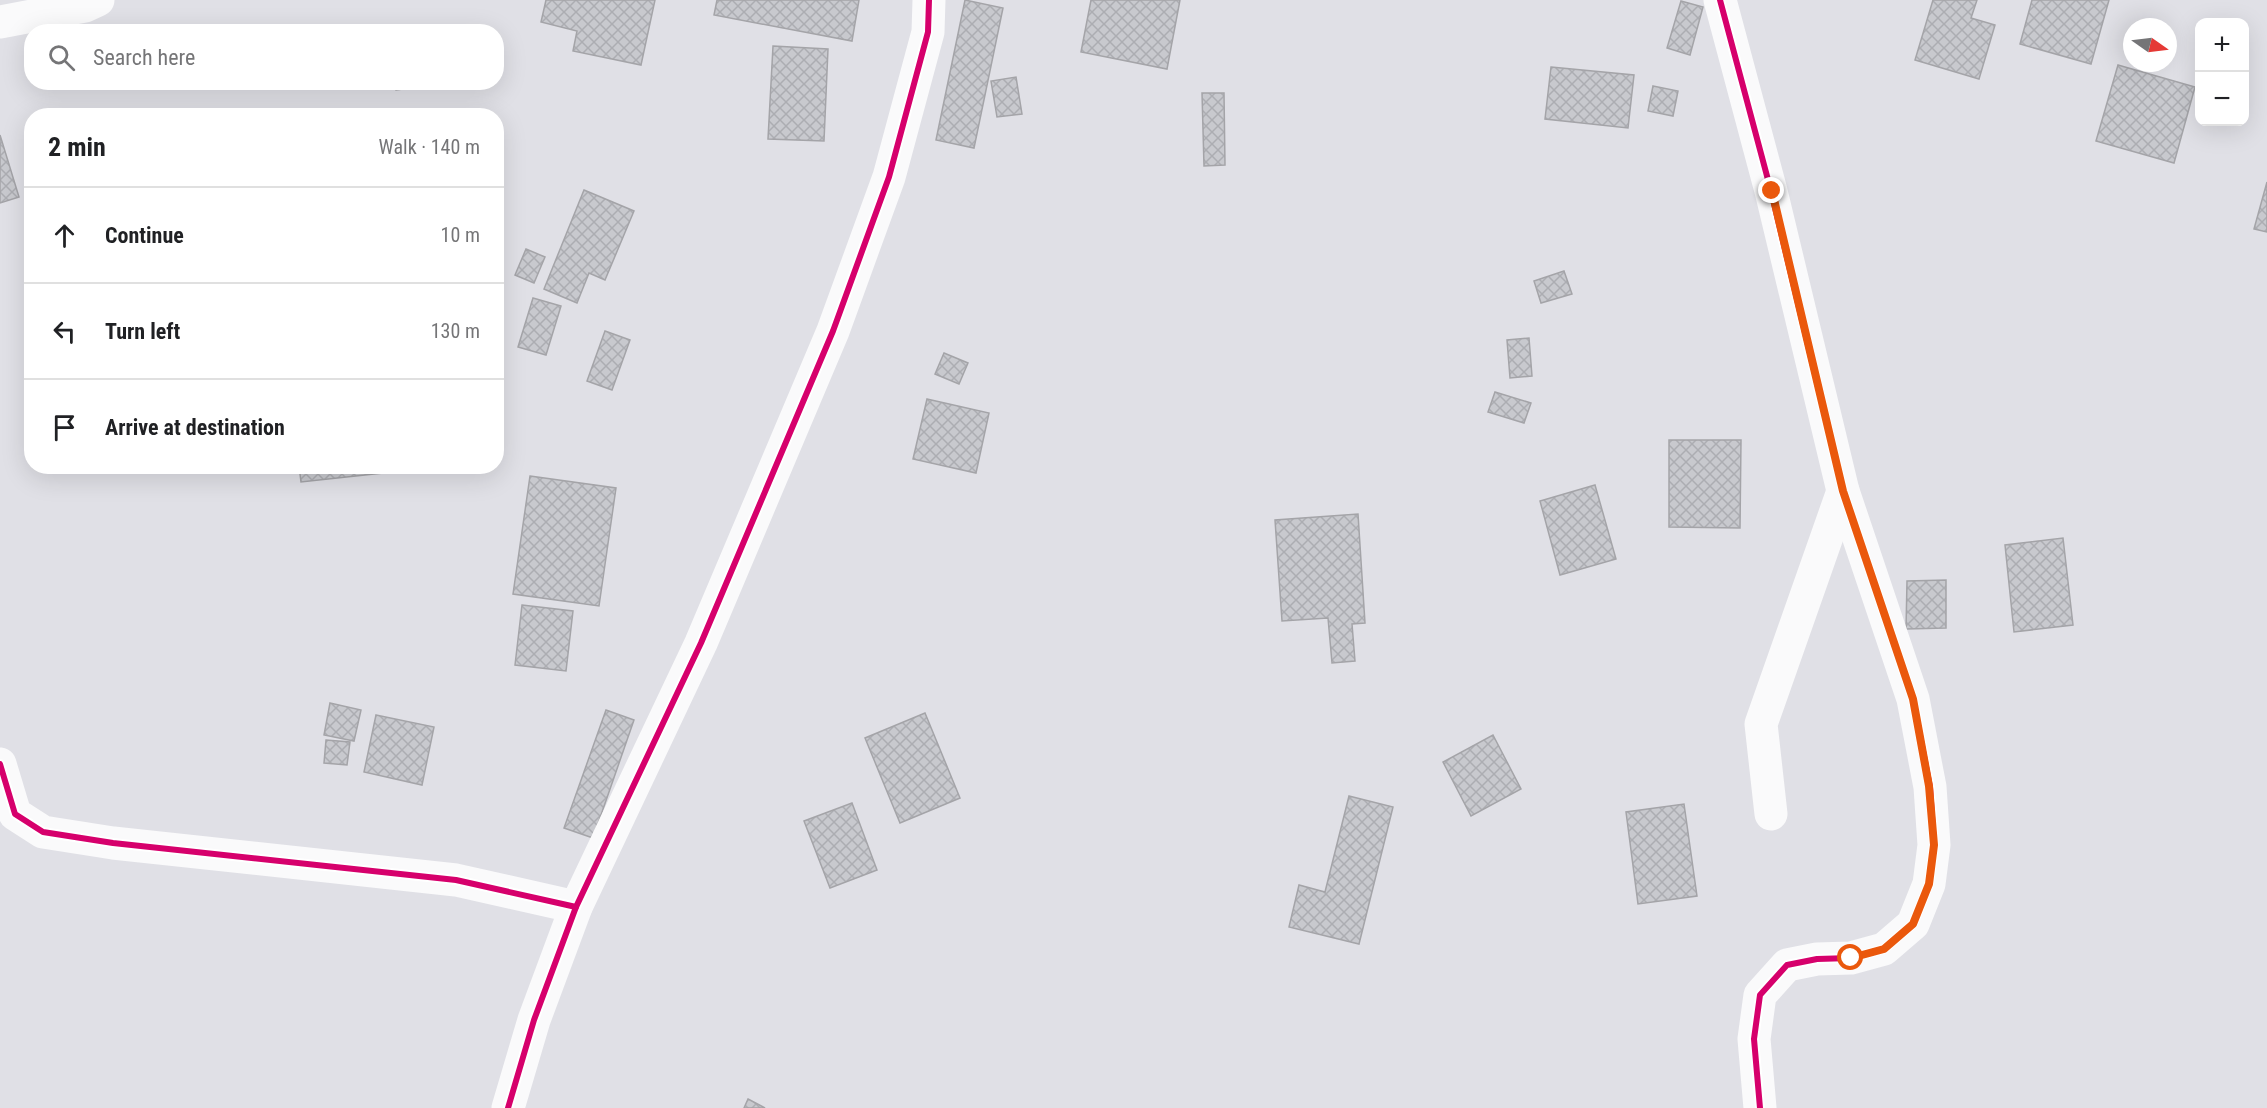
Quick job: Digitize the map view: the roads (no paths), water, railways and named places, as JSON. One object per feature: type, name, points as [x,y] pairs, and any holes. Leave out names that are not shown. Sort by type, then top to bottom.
[{"type":"street","points":[[0,22],[85,6],[98,0]]},
{"type":"street","points":[[508,1108],[534,1020],[576,907],[701,643],[833,331],[889,177],[928,32],[929,0]]},
{"type":"street","points":[[1720,0],[1772,191],[1843,491],[1913,699],[1929,786],[1934,845],[1929,884],[1913,924],[1884,949],[1851,958],[1817,959],[1787,965],[1760,995],[1754,1039],[1760,1108]]},
{"type":"street","points":[[1771,814],[1761,724],[1843,491]]},
{"type":"street","points":[[0,764],[15,814],[43,832],[113,843],[456,880],[576,907]]}]
